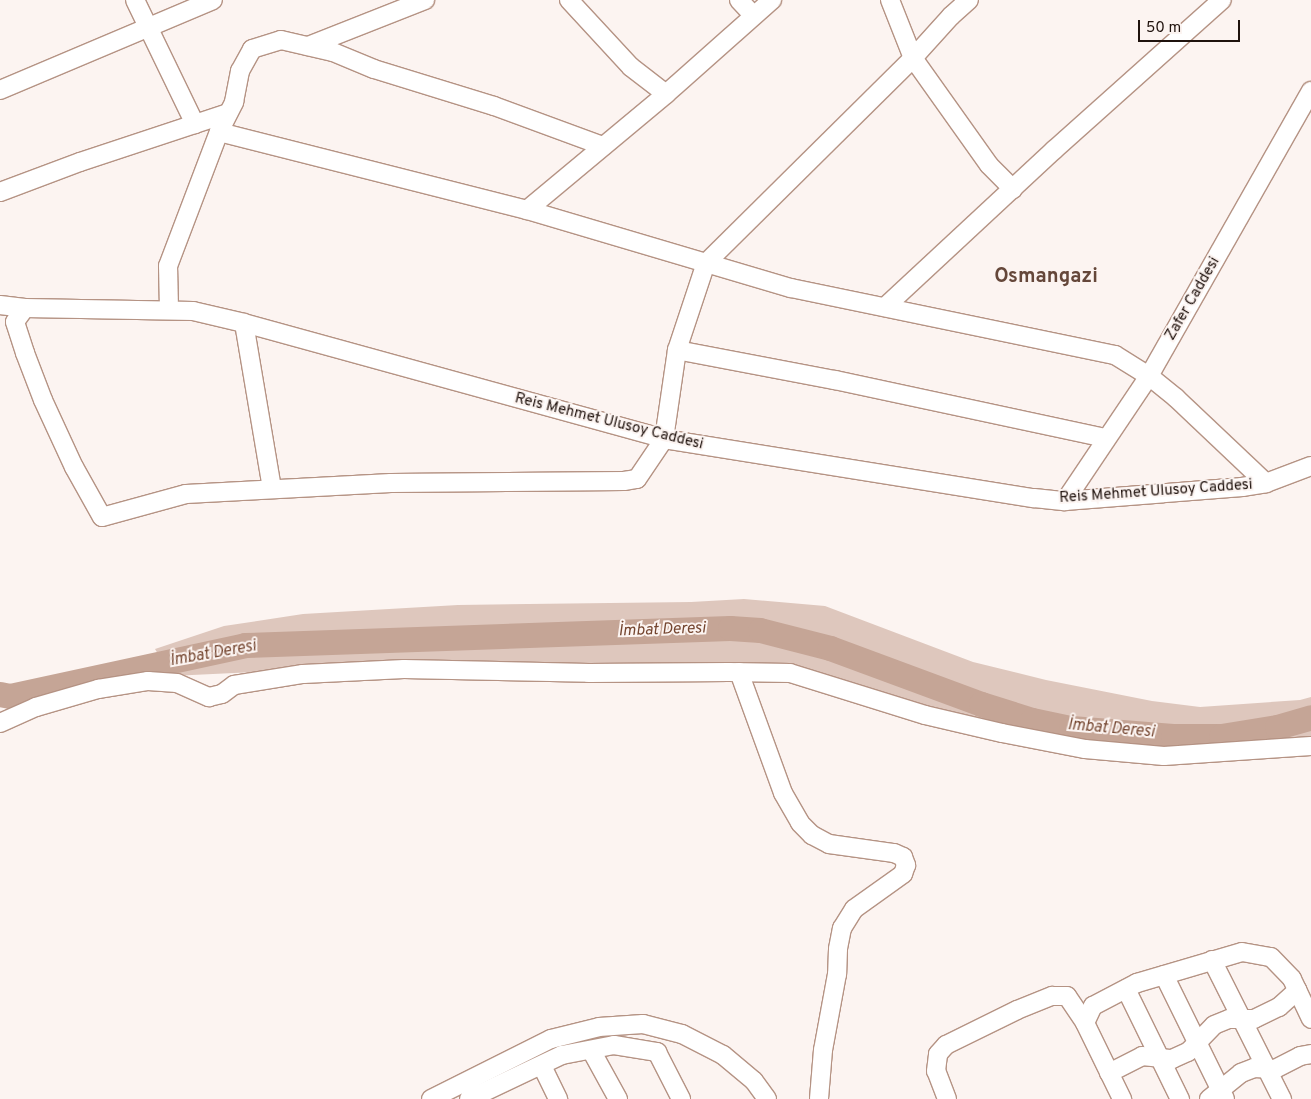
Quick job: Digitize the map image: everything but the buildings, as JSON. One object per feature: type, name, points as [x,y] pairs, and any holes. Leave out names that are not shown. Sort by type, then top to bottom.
[{"type":"street","points":[[135,0],[195,124]]},
{"type":"street","points":[[0,90],[213,0]]},
{"type":"street","points":[[308,46],[425,0]]},
{"type":"street","points":[[569,0],[631,67],[666,94]]},
{"type":"street","points":[[739,0],[754,15]]},
{"type":"street","points":[[527,210],[666,94],[772,0]]},
{"type":"street","points":[[890,0],[912,58],[989,165],[1013,189]]},
{"type":"street","points":[[25,308],[15,322],[25,353],[50,417],[74,467],[102,517],[186,494],[391,483],[624,481],[637,479],[664,439],[677,350],[706,263],[969,0]]},
{"type":"street","points":[[885,307],[1222,0]]},
{"type":"street","points":[[169,309],[168,266],[219,132],[234,102],[240,71],[252,49],[281,40],[333,52],[374,69],[494,106],[603,146]]},
{"type":"street","name":"Zafer Caddesi","points":[[1065,501],[1149,376],[1311,91]]},
{"type":"street","points":[[0,192],[80,162],[228,113]]},
{"type":"street","points":[[219,132],[527,210],[792,288],[1115,355],[1149,376],[1176,398],[1266,484]]},
{"type":"street","name":"Reis Mehmet Ulusoy Caddesi","points":[[0,305],[25,308],[169,309],[193,311],[244,323],[664,439],[998,494],[1065,501],[1266,484],[1311,466]]},
{"type":"street","points":[[244,323],[272,488]]},
{"type":"street","points":[[677,350],[835,380],[1106,438]]},
{"type":"street","points":[[0,723],[36,707],[98,689],[148,681],[177,683],[209,697],[222,694],[234,685],[303,674],[404,669],[589,673],[739,672],[790,673],[925,715],[1002,733],[1085,749],[1164,756],[1311,746]]},
{"type":"street","points":[[739,672],[783,793],[800,823],[812,835],[829,844],[894,853],[903,857],[906,865],[903,874],[854,909],[842,928],[838,949],[837,974],[823,1050],[819,1099]]},
{"type":"street","points":[[1085,1023],[1093,1006],[1126,989],[1164,974],[1242,952],[1271,957],[1292,979],[1311,1019]]},
{"type":"street","points":[[1212,960],[1282,1099]]},
{"type":"street","points":[[1164,974],[1197,1043],[1218,1096],[1240,1074],[1254,1068],[1275,1069],[1300,1056],[1311,1054]]},
{"type":"street","points":[[1126,989],[1180,1099]]},
{"type":"street","points":[[1109,1073],[1142,1056],[1172,1059],[1188,1052],[1214,1025],[1229,1019],[1254,1019],[1279,1007],[1298,990]]},
{"type":"street","points":[[947,1099],[936,1071],[938,1054],[946,1045],[1017,1010],[1052,996],[1067,996],[1085,1023],[1122,1099]]},
{"type":"street","points":[[431,1099],[551,1039],[599,1026],[643,1024],[682,1034],[723,1055],[754,1080],[767,1099]]},
{"type":"street","points":[[469,1099],[562,1055],[614,1045],[657,1052],[681,1099]]},
{"type":"street","points":[[592,1050],[618,1099]]},
{"type":"street","points":[[542,1066],[558,1099]]},
{"type":"shaded area","points":[[744,599],[825,606],[973,662],[1046,680],[1152,701],[1200,707],[1300,700],[1311,697],[1311,748],[1170,750],[1016,733],[774,666],[338,664],[255,672],[171,676],[155,649],[224,626],[303,614],[458,605],[691,602]]},
{"type":"waterway","name":"İmbat Deresi","points":[[0,694],[10,696],[245,645],[730,628],[760,630],[830,648],[981,704],[1032,720],[1071,728],[1173,736],[1221,736],[1277,727],[1311,717]]},
{"type":"district","name":"Osmangazi","points":[[1046,277]]}]
